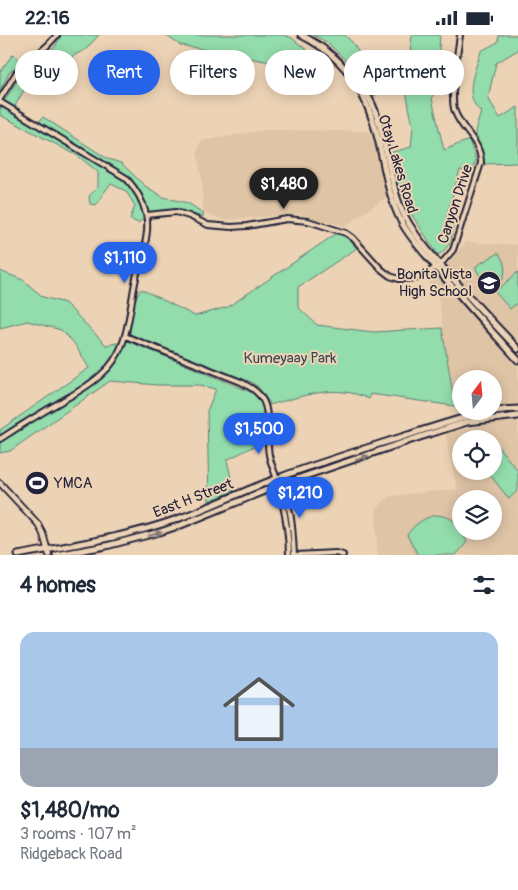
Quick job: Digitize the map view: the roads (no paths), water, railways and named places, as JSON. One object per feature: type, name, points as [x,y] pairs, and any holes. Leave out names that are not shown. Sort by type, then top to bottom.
[{"type":"main road","name":"Otay Lakes Road","points":[[301,35],[336,59],[364,90],[378,120],[393,186],[406,220],[439,267],[518,360]]},
{"type":"main road","name":"Otay Lakes Road","points":[[439,267],[518,349]]},
{"type":"main road","name":"East H Street","points":[[18,555],[48,553],[158,525],[276,478],[450,422],[496,411],[518,409]]},
{"type":"main road","name":"East H Street","points":[[56,555],[106,546],[160,532],[279,485],[467,422],[518,416]]},
{"type":"main road","points":[[0,483],[38,524],[48,553]]},
{"type":"street","points":[[0,439],[99,377],[113,362],[122,347],[125,336],[147,232],[147,215],[141,199],[134,187],[126,179],[0,100],[16,73],[57,35]]},
{"type":"street","name":"Canyon Drive","points":[[439,267],[454,248],[480,163],[479,151],[475,142],[458,120],[453,107],[460,35]]},
{"type":"street","points":[[147,215],[166,212],[180,213],[208,225],[231,227],[287,219],[308,221],[346,233],[390,276],[399,279],[419,278],[439,267]]},
{"type":"street","points":[[125,336],[255,389],[265,405],[268,452],[276,478],[288,506],[295,555],[336,553],[344,555]]},
{"type":"street","points":[[279,485],[288,527],[289,555]]},
{"type":"place","name":"Bonita Vista High School","points":[[489,283]]},
{"type":"place","name":"YMCA","points":[[37,483]]},
{"type":"park label","name":"Kumeyaay Park","points":[[290,358]]}]
